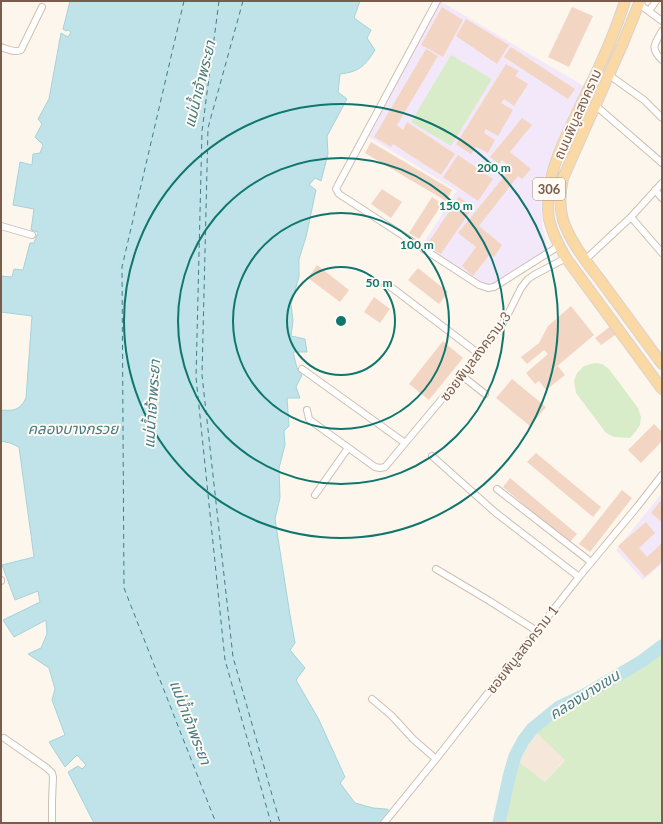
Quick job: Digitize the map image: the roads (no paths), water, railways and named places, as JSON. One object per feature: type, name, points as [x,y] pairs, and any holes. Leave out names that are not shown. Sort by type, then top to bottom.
[{"type":"main road","name":"ถนนพิบูลสงคราม","points":[[625,1],[596,73],[552,172],[548,194],[549,217],[553,232],[566,258],[662,389]]},
{"type":"main road","name":"ถนนพิบูลสงคราม","points":[[639,3],[626,38],[563,178],[560,201],[561,211],[572,240],[662,364]]},
{"type":"street","points":[[437,1],[336,189],[339,194],[479,285],[488,288],[494,287],[513,276],[559,246]]},
{"type":"street","points":[[649,11],[656,1]]},
{"type":"street","points":[[639,3],[662,21]]},
{"type":"street","points":[[1,47],[18,52],[21,50],[42,7]]},
{"type":"street","points":[[662,31],[654,46],[655,54],[662,60]]},
{"type":"street","points":[[609,75],[644,100],[662,118]]},
{"type":"street","points":[[595,105],[662,163]]},
{"type":"street","points":[[586,260],[631,218],[662,183]]},
{"type":"street","points":[[655,190],[662,198]]},
{"type":"street","points":[[631,218],[662,254]]},
{"type":"street","points":[[1,226],[32,235]]},
{"type":"street","name":"ซอยพิบูลสงคราม 3","points":[[348,448],[375,467],[385,467],[480,354],[505,320],[521,288],[526,282],[534,275],[566,258]]},
{"type":"street","points":[[513,276],[526,282]]},
{"type":"street","points":[[387,284],[480,354]]},
{"type":"street","points":[[302,369],[405,443]]},
{"type":"street","points":[[462,376],[485,394]]},
{"type":"street","points":[[307,410],[309,419],[348,448],[315,495]]},
{"type":"street","points":[[432,456],[496,514],[579,577]]},
{"type":"street","name":"ซอยพิบูลสงคราม 1","points":[[384,823],[662,475]]},
{"type":"street","points":[[497,489],[591,562]]},
{"type":"street","points":[[436,569],[537,630]]},
{"type":"street","points":[[372,699],[392,716],[413,739],[436,759]]},
{"type":"street","points":[[4,738],[52,773],[52,823]]},
{"type":"water","points":[[70,1],[360,1],[354,18],[371,30],[367,38],[375,50],[365,64],[357,70],[340,74],[338,92],[347,99],[327,136],[328,154],[321,181],[315,178],[309,185],[316,190],[306,237],[299,259],[299,277],[291,304],[293,321],[291,336],[305,339],[307,352],[293,352],[297,368],[302,375],[296,387],[300,398],[287,398],[289,426],[284,431],[285,445],[279,468],[280,498],[275,519],[295,643],[290,650],[305,668],[296,680],[318,718],[345,777],[340,783],[355,803],[373,808],[386,809],[393,812],[385,823],[94,823],[68,772],[78,766],[82,769],[86,765],[77,755],[65,767],[49,742],[65,735],[52,700],[55,689],[49,668],[28,654],[41,648],[47,634],[46,620],[14,637],[3,620],[40,602],[38,591],[15,600],[2,565],[34,557],[19,447],[1,441],[1,410],[16,409],[26,398],[32,316],[1,312],[1,276],[12,277],[14,269],[23,270],[30,243],[34,243],[38,232],[31,230],[34,209],[13,205],[20,162],[32,165],[33,154],[40,153],[43,145],[35,137],[42,124],[38,119],[49,99],[61,33],[68,37],[71,32],[63,29]]},
{"type":"waterway","name":"คลองบางเขน","points":[[499,823],[515,756],[523,741],[532,729],[559,707],[586,694],[642,661],[662,646]]},
{"type":"water label","name":"แม่น้ำเจ้าพระยา","points":[[199,84]]},
{"type":"water label","name":"แม่น้ำเจ้าพระยา","points":[[151,404]]},
{"type":"water label","name":"คลองบางกรวย","points":[[73,428]]},
{"type":"water label","name":"แม่น้ำเจ้าพระยา","points":[[191,722]]}]
